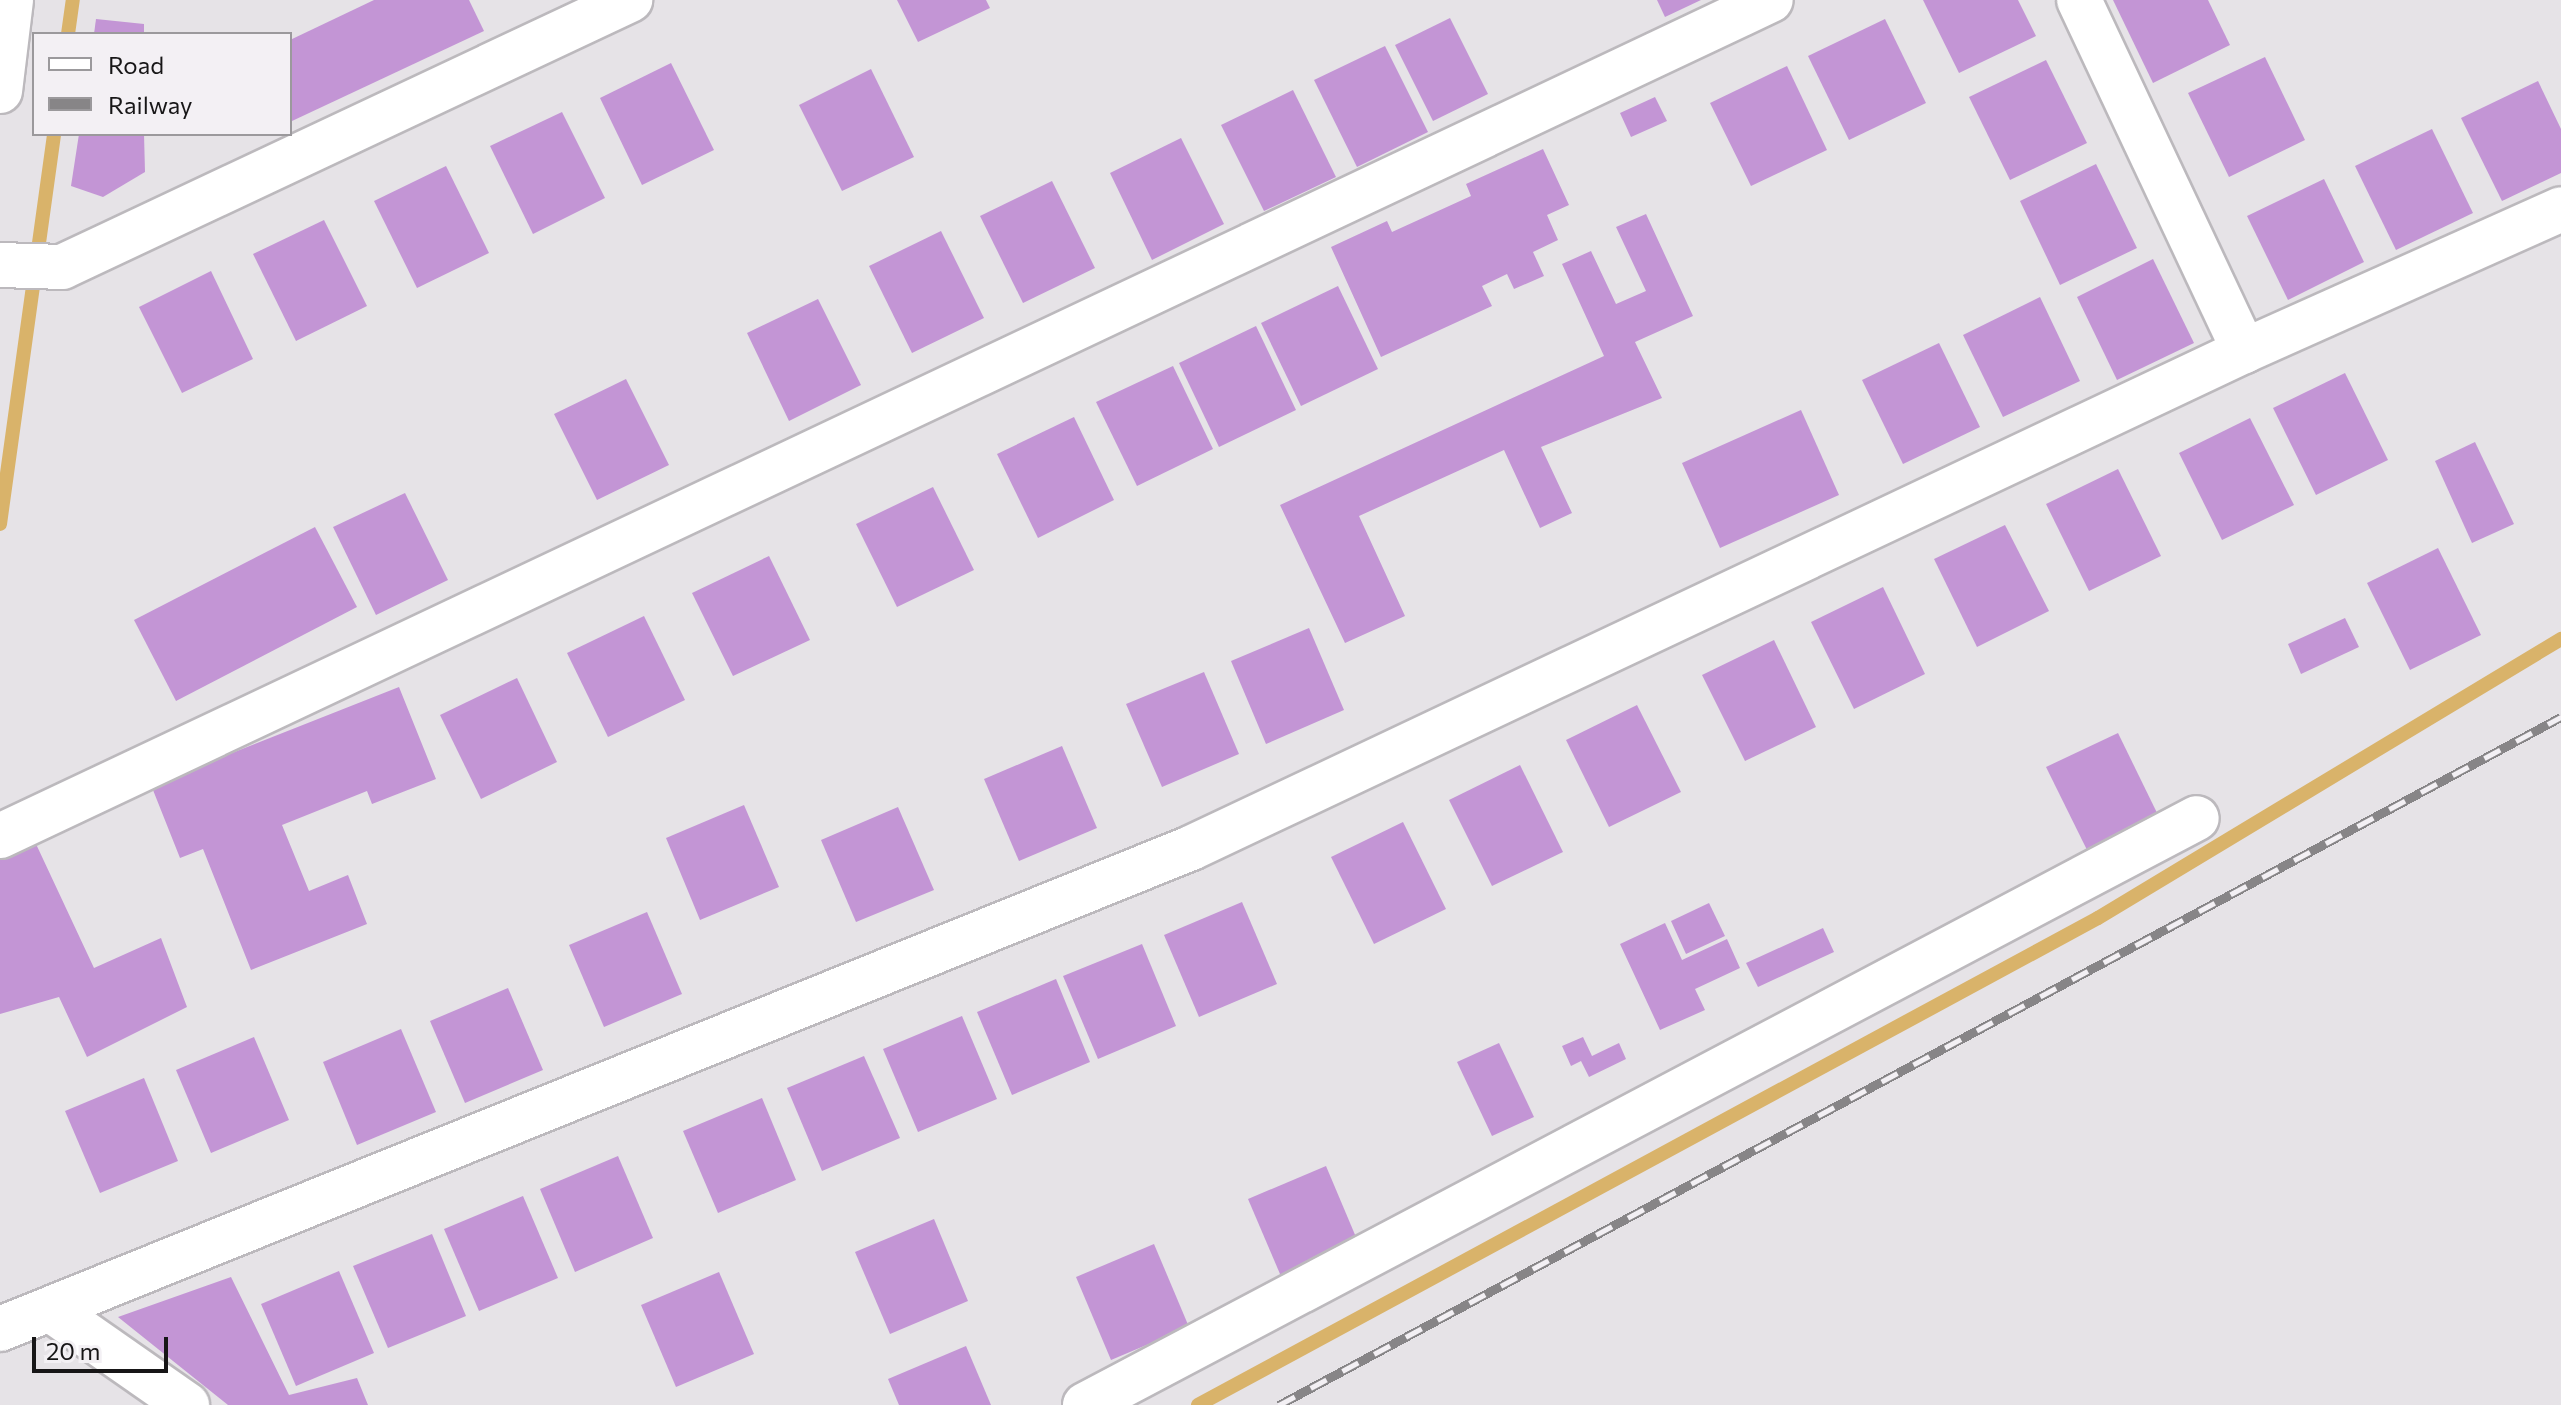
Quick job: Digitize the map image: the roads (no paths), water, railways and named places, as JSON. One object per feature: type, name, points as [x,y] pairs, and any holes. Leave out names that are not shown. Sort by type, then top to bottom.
[{"type":"street","points":[[0,91],[11,0]]},
{"type":"street","points":[[0,265],[62,267],[630,0]]},
{"type":"street","points":[[0,836],[1771,0]]},
{"type":"street","points":[[2079,0],[2244,351]]},
{"type":"street","points":[[0,1329],[1191,848],[2244,351],[2561,209]]},
{"type":"street","points":[[1085,1405],[2197,818]]},
{"type":"street","points":[[51,1310],[187,1405]]},
{"type":"waterway","points":[[68,32],[73,0]]},
{"type":"waterway","points":[[0,524],[54,136]]},
{"type":"waterway","points":[[1198,1405],[2098,918],[2561,639]]},
{"type":"railway","points":[[1279,1405],[2561,717]]}]
